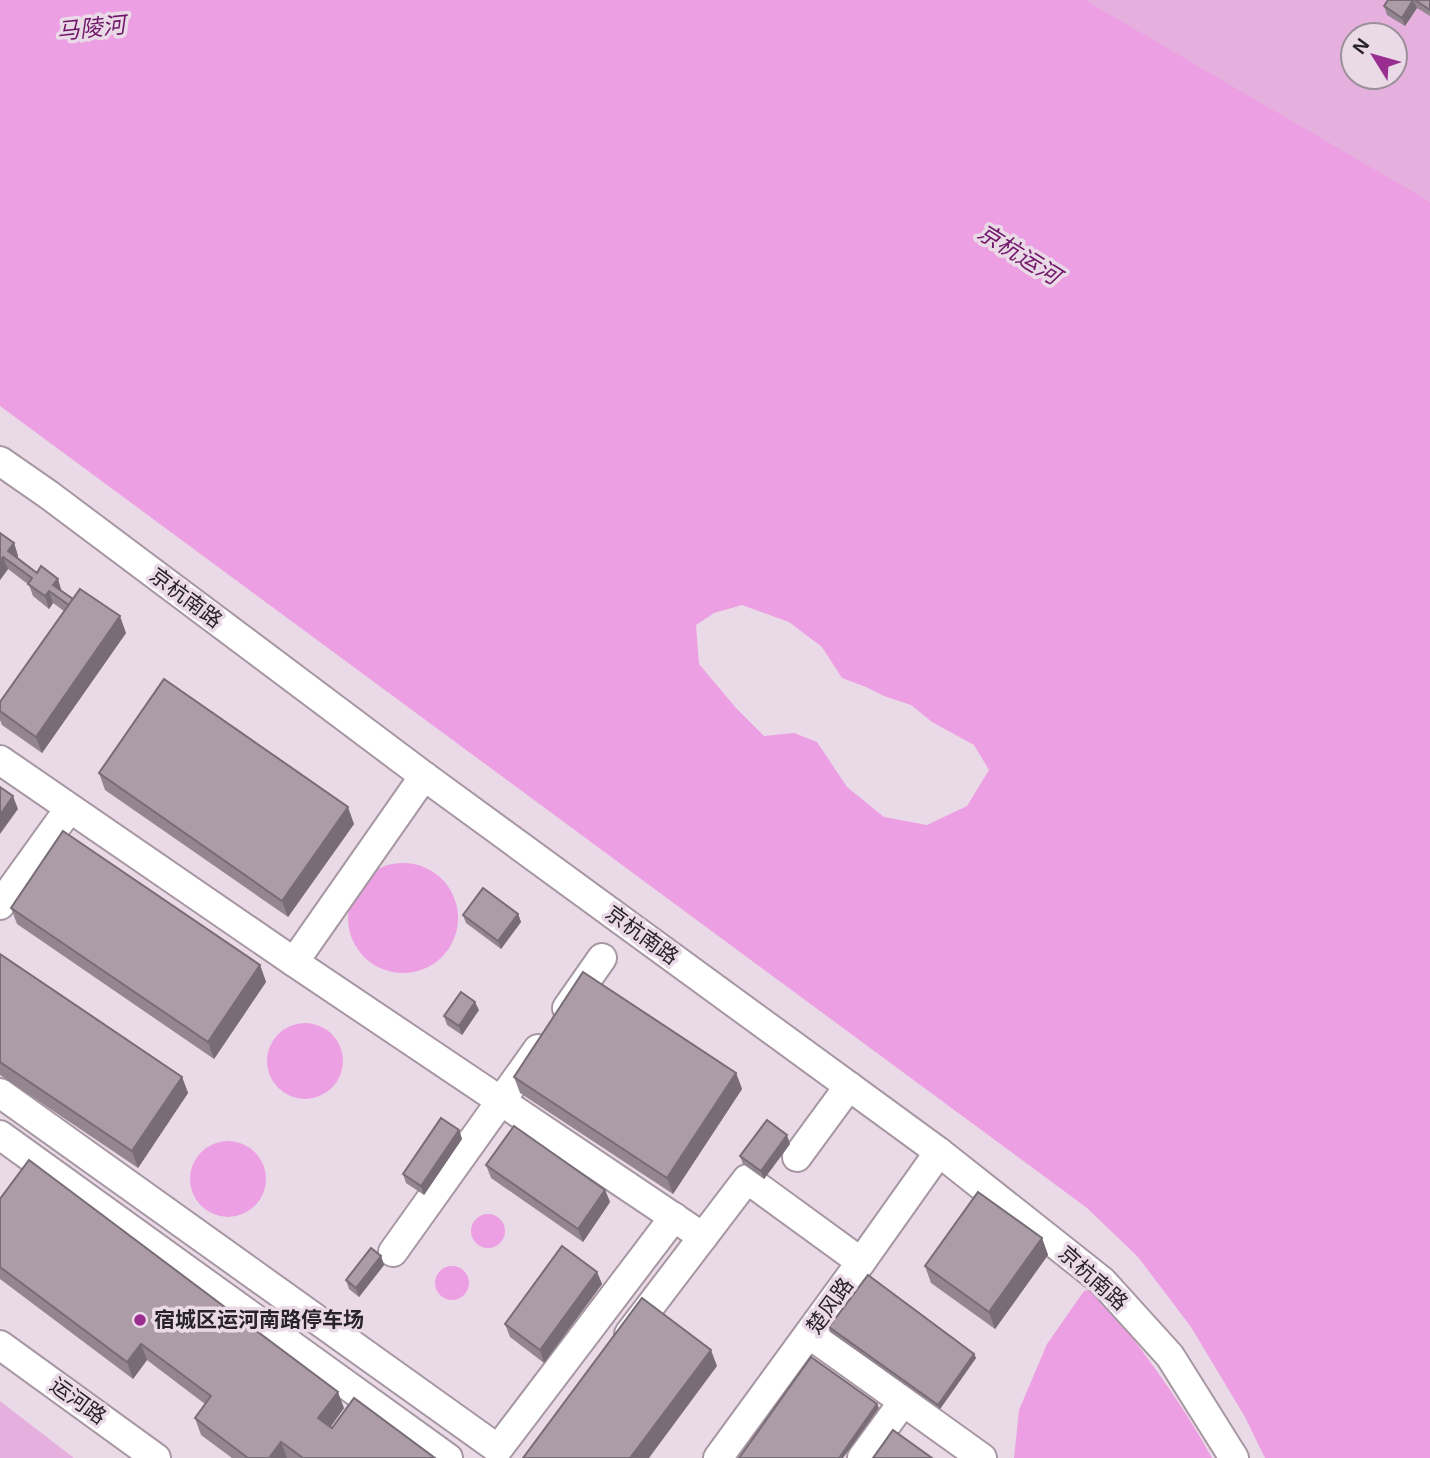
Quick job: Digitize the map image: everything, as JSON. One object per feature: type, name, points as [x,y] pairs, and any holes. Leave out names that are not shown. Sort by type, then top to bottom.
[{"type":"street","name":"京杭南路","points":[[0,461],[424,776],[939,1152],[1102,1281],[1170,1356],[1234,1458]]},
{"type":"street","points":[[0,760],[703,1237]]},
{"type":"street","points":[[294,962],[424,776]]},
{"type":"street","points":[[0,905],[69,809]]},
{"type":"street","points":[[393,1252],[603,958]]},
{"type":"street","points":[[797,1157],[849,1086]]},
{"type":"street","points":[[0,1093],[498,1449],[674,1217]]},
{"type":"street","points":[[0,1135],[355,1406],[448,1458]]},
{"type":"street","name":"楚风路","points":[[718,1458],[939,1152]]},
{"type":"street","points":[[611,1358],[747,1179],[861,1262]]},
{"type":"street","points":[[809,1334],[982,1458]]},
{"type":"street","name":"运河路","points":[[0,1345],[156,1458]]},
{"type":"street","points":[[862,1458],[903,1402]]},
{"type":"shaded area","points":[[1084,0],[1430,0],[1430,207]]},
{"type":"shaded area","points":[[0,1401],[74,1458],[0,1458]]},
{"type":"water","points":[[0,0],[1085,0],[1430,202],[1430,1458],[1265,1458],[1245,1417],[1191,1327],[1138,1257],[1087,1208],[0,406]],"holes":[[[742,605],[789,622],[822,647],[842,678],[911,705],[932,722],[974,745],[989,770],[967,806],[927,825],[884,817],[847,787],[817,742],[794,733],[764,736],[699,664],[696,625],[714,613]]]},
{"type":"water","points":[[403,863],[424,867],[442,879],[454,897],[458,918],[454,939],[442,957],[424,969],[403,973],[382,969],[364,957],[352,939],[348,918],[352,897],[364,879],[382,867]]},
{"type":"water","points":[[305,1023],[320,1026],[332,1034],[340,1046],[343,1061],[340,1076],[332,1088],[320,1096],[305,1099],[290,1096],[278,1088],[270,1076],[267,1061],[270,1046],[278,1034],[290,1026]]},
{"type":"water","points":[[228,1141],[243,1144],[255,1152],[263,1164],[266,1179],[263,1194],[255,1206],[243,1214],[228,1217],[213,1214],[201,1206],[193,1194],[190,1179],[193,1164],[201,1152],[213,1144]]},
{"type":"water","points":[[488,1214],[500,1219],[505,1231],[500,1243],[488,1248],[476,1243],[471,1231],[476,1219]]},
{"type":"water","points":[[452,1266],[464,1271],[469,1283],[464,1295],[452,1300],[440,1295],[435,1283],[440,1271]]},
{"type":"water","points":[[1094,1289],[1142,1350],[1212,1458],[1014,1458],[1019,1410],[1047,1344],[1084,1291]]},
{"type":"building","points":[[1388,0],[1413,0],[1402,18],[1384,6]]},
{"type":"building","points":[[1415,0],[1430,0],[1430,10]]},
{"type":"building","points":[[0,533],[14,543],[8,551],[37,573],[41,566],[58,579],[53,585],[73,599],[69,605],[49,591],[45,596],[28,584],[32,578],[3,557],[0,561]]},
{"type":"building","points":[[80,589],[120,616],[36,737],[0,711],[0,702]]},
{"type":"building","points":[[164,679],[348,807],[282,901],[99,773]]},
{"type":"building","points":[[0,787],[13,796],[0,815]]},
{"type":"building","points":[[63,831],[260,965],[208,1042],[11,908]]},
{"type":"building","points":[[483,888],[518,914],[498,941],[463,915]]},
{"type":"building","points":[[0,954],[182,1077],[132,1151],[0,1062]]},
{"type":"building","points":[[583,972],[736,1073],[667,1178],[514,1077]]},
{"type":"building","points":[[461,992],[475,1002],[459,1026],[444,1016]]},
{"type":"building","points":[[441,1118],[459,1130],[421,1186],[403,1174]]},
{"type":"building","points":[[767,1120],[787,1135],[761,1171],[740,1156]]},
{"type":"building","points":[[514,1126],[605,1190],[578,1229],[486,1165]]},
{"type":"building","name":"宿城区运河南路停车场","points":[[29,1160],[338,1392],[318,1418],[332,1428],[354,1398],[435,1458],[303,1458],[281,1442],[269,1458],[248,1458],[195,1418],[211,1396],[141,1344],[127,1362],[0,1267],[0,1199]]},
{"type":"building","points":[[978,1192],[1042,1238],[989,1312],[925,1266]]},
{"type":"building","points":[[562,1246],[597,1272],[540,1350],[505,1324]]},
{"type":"building","points":[[371,1248],[381,1256],[356,1288],[346,1280]]},
{"type":"building","points":[[868,1275],[974,1354],[938,1405],[829,1327]]},
{"type":"building","points":[[642,1298],[711,1350],[630,1458],[523,1458]]},
{"type":"building","points":[[811,1357],[877,1404],[839,1458],[739,1458]]},
{"type":"building","points":[[893,1430],[932,1458],[873,1458]]},
{"type":"place","name":"宿城区运河南路停车场","points":[[140,1320]]},
{"type":"water label","name":"马陵河","points":[[91,28]]},
{"type":"water label","name":"京杭运河","points":[[1019,254]]}]
